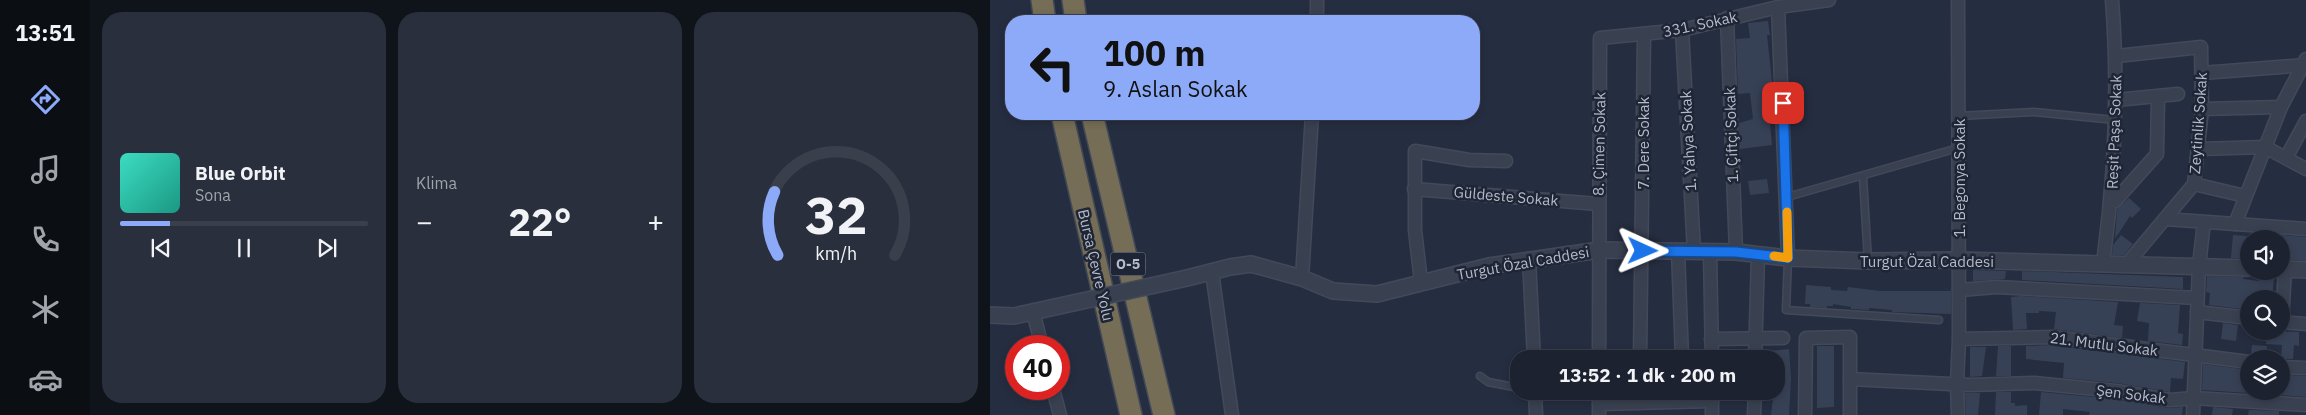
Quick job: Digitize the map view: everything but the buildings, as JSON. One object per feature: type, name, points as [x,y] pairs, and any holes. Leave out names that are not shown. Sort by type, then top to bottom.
[{"type":"highway","points":[[1042,0],[1044,15]]},
{"type":"highway","points":[[1073,0],[1075,15]]},
{"type":"highway","name":"Bursa Çevre Yolu","points":[[1063,120],[1131,415]]},
{"type":"highway","name":"Bursa Çevre Yolu","points":[[1093,120],[1164,415]]},
{"type":"street","points":[[1317,0],[1317,15]]},
{"type":"street","name":"331. Sokak","points":[[1600,38],[1682,30],[1727,18],[1829,0]]},
{"type":"street","name":"1. Begonya Sokak","points":[[1958,0],[1958,260],[1960,339],[1957,383],[1958,415]]},
{"type":"street","name":"Reşit Paşa Sokak","points":[[2103,263],[2111,202],[2116,120],[2117,56],[2112,0]]},
{"type":"street","points":[[1778,8],[1788,258]]},
{"type":"street","name":"1. Çiftçi Sokak","points":[[1727,18],[1736,252]]},
{"type":"street","name":"1. Yahya Sokak","points":[[1682,30],[1694,252]]},
{"type":"street","name":"7. Dere Sokak","points":[[1640,350],[1643,251],[1644,35]]},
{"type":"street","name":"8. Çimen Sokak","points":[[1600,38],[1598,204],[1600,350]]},
{"type":"street","name":"Zeytinlik Sokak","points":[[2117,56],[2201,47],[2202,109],[2194,184],[2126,265]]},
{"type":"street","points":[[2202,73],[2305,63]]},
{"type":"street","points":[[2235,224],[2281,107],[2305,63]]},
{"type":"street","points":[[2116,100],[2178,94]]},
{"type":"street","points":[[2111,202],[2115,201],[2157,154],[2158,97]]},
{"type":"street","points":[[2202,109],[2281,107]]},
{"type":"street","points":[[1302,278],[1312,120]]},
{"type":"street","points":[[2286,158],[2306,121]]},
{"type":"street","points":[[2199,149],[2265,147],[2306,169]]},
{"type":"street","points":[[1421,282],[1415,230],[1415,151],[1469,160],[1506,161]]},
{"type":"street","points":[[2194,184],[2245,196]]},
{"type":"street","name":"Güldeste Sokak","points":[[1414,189],[1598,204]]},
{"type":"street","points":[[2165,219],[2306,230]]},
{"type":"street","points":[[2193,415],[2199,266],[2204,222]]},
{"type":"street","name":"Turgut Özal Caddesi","points":[[990,315],[1014,316],[1251,264],[1302,278],[1333,291],[1377,294],[1488,266],[1600,250],[1736,252],[1788,258],[1868,261],[1958,260],[2240,268]]},
{"type":"street","points":[[1678,251],[1682,350]]},
{"type":"street","points":[[1710,252],[1712,350]]},
{"type":"street","points":[[1755,350],[1758,254]]},
{"type":"street","points":[[1529,259],[1534,350]]},
{"type":"street","points":[[2290,269],[2306,270]]},
{"type":"street","points":[[1212,272],[1232,415]]},
{"type":"street","points":[[1959,290],[1997,287],[2198,298]]},
{"type":"street","points":[[1033,312],[1039,335]]},
{"type":"street","points":[[2197,312],[2240,317]]},
{"type":"street","points":[[2290,323],[2306,324]]},
{"type":"street","points":[[1805,415],[1806,338],[1850,337],[1850,415]]},
{"type":"street","name":"21. Mutlu Sokak","points":[[1960,339],[2053,337],[2240,361]]},
{"type":"street","points":[[1711,339],[1783,338]]},
{"type":"street","points":[[2290,367],[2306,368]]},
{"type":"street","name":"Şen Sokak","points":[[1850,379],[1970,384],[2034,383],[2116,391],[2170,400],[2194,398],[2306,405]]},
{"type":"street","points":[[1056,400],[1060,415]]},
{"type":"street","points":[[1535,400],[1536,415]]},
{"type":"street","points":[[1600,404],[1656,400]]},
{"type":"street","points":[[1712,400],[1712,415]]},
{"type":"street","points":[[1754,415],[1755,400]]},
{"type":"lane","points":[[1958,116],[2034,112],[2116,120]]},
{"type":"lane","points":[[1787,196],[1863,177],[1958,148]]},
{"type":"lane","points":[[1863,177],[1868,261]]},
{"type":"lane","points":[[1788,258],[1786,310],[1939,320]]},
{"type":"lane","points":[[1480,376],[1488,382],[1510,386]]},
{"type":"slow traffic","points":[[1774,256],[1788,258],[1787,212]]},
{"type":"route","points":[[1643,251],[1736,252],[1788,258],[1783,103]]}]
